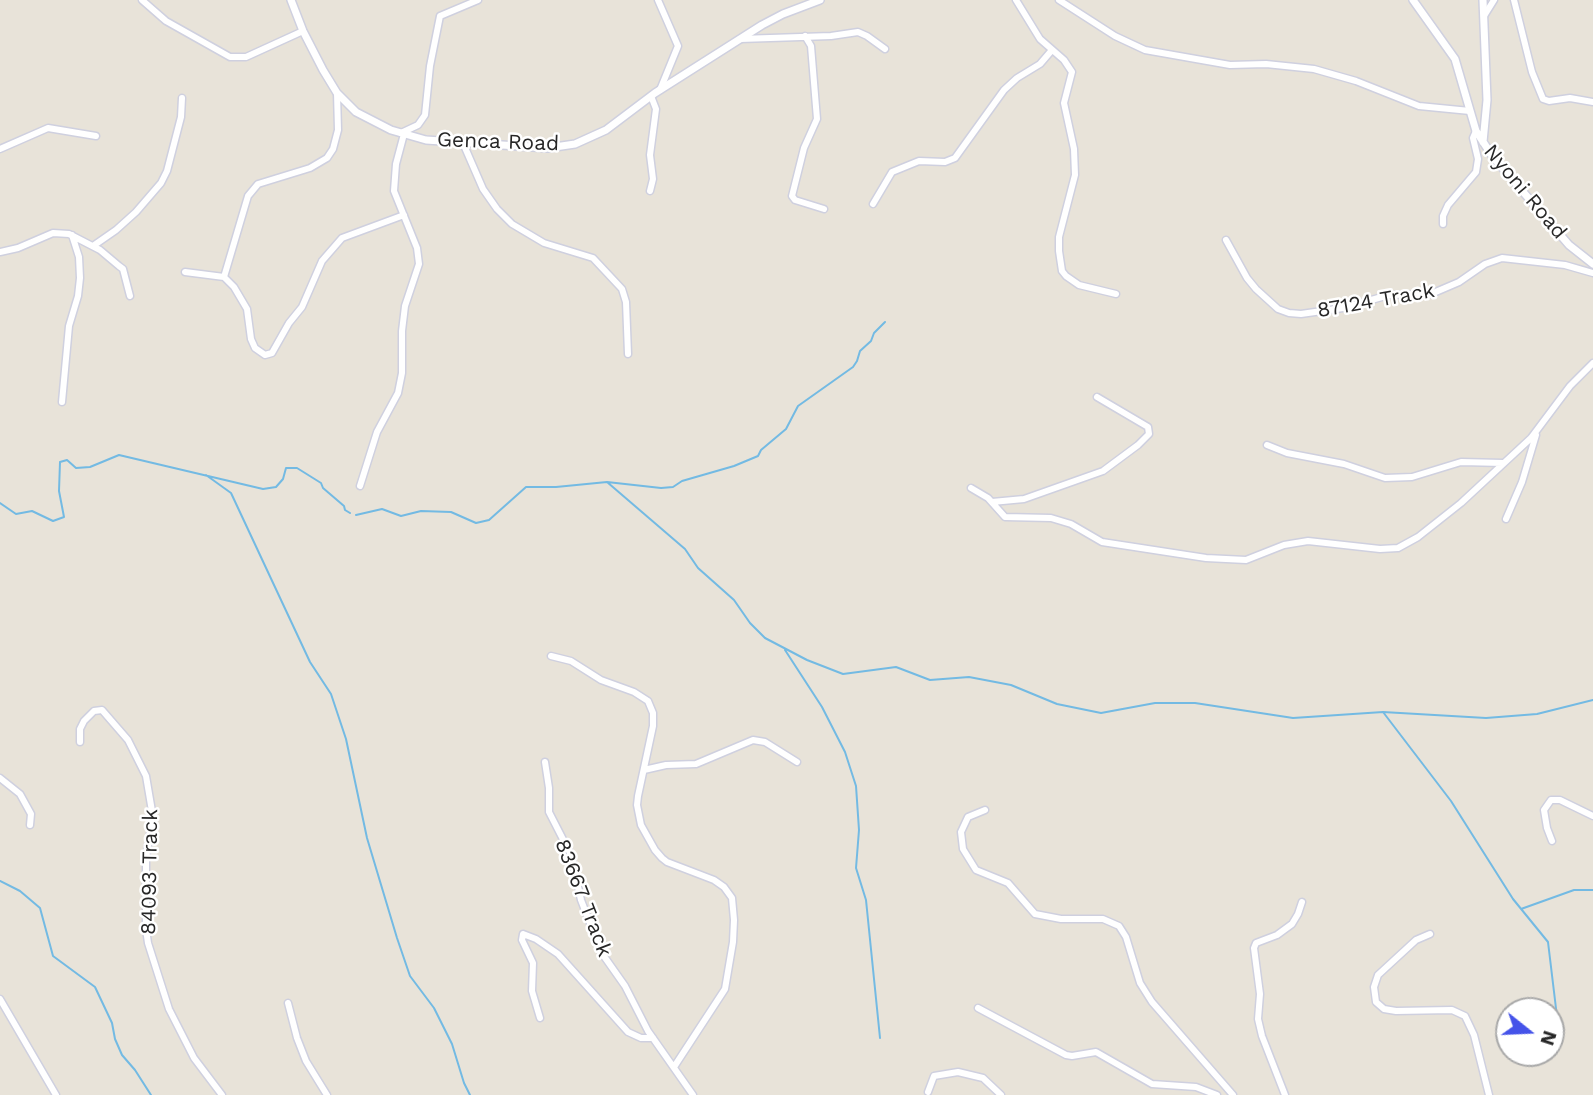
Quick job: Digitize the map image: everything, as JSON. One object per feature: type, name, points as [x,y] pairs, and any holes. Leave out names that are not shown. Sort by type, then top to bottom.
[{"type":"street","points":[[142,0],[166,21],[230,57],[246,57],[303,31]]},
{"type":"street","name":"Genca Road","points":[[291,0],[303,31],[337,93],[356,112],[402,134],[426,140],[548,148],[575,144],[606,130],[651,96],[771,20],[820,0]]},
{"type":"street","points":[[360,486],[377,432],[398,393],[402,373],[403,318],[419,264],[417,248],[394,191],[402,134],[418,125],[425,115],[430,66],[440,16],[478,0]]},
{"type":"street","points":[[658,0],[678,46],[660,90]]},
{"type":"street","points":[[1016,0],[1034,31],[1064,60],[1072,72],[1064,103],[1074,149],[1075,175],[1059,237],[1060,264],[1071,280],[1092,290],[1116,294]]},
{"type":"street","points":[[1059,0],[1115,36],[1144,50],[1230,65],[1266,64],[1314,69],[1356,81],[1419,106],[1469,111]]},
{"type":"street","name":"Nyoni Road","points":[[1413,0],[1455,59],[1469,111],[1482,142],[1513,182],[1569,245],[1593,264]]},
{"type":"street","points":[[1482,142],[1487,100],[1483,0]]},
{"type":"street","points":[[1483,17],[1494,0]]},
{"type":"street","points":[[1514,0],[1532,72],[1543,99],[1549,101],[1564,98],[1593,102]]},
{"type":"street","points":[[740,39],[831,36],[858,32],[885,49]]},
{"type":"street","points":[[805,36],[812,52],[817,119],[804,148],[792,196],[795,200],[824,209]]},
{"type":"street","points":[[873,204],[892,172],[919,162],[945,162],[955,158],[1003,90],[1045,60],[1052,50]]},
{"type":"street","points":[[224,277],[248,196],[254,186],[310,168],[327,158],[333,149],[338,130],[337,93]]},
{"type":"street","points":[[650,191],[653,179],[650,155],[656,109],[651,96]]},
{"type":"street","points":[[93,246],[127,221],[161,183],[167,171],[181,117],[182,98]]},
{"type":"street","points":[[0,149],[48,128],[96,136]]},
{"type":"street","points":[[1443,224],[1448,205],[1476,172],[1478,159],[1473,138],[1476,131]]},
{"type":"street","points":[[463,143],[483,189],[512,224],[544,243],[593,258],[622,289],[626,302],[628,354]]},
{"type":"street","points":[[185,272],[224,277],[245,303],[254,348],[270,355],[302,307],[322,261],[336,243],[349,234],[404,215]]},
{"type":"street","points":[[0,252],[18,248],[52,233],[72,235],[93,246],[123,269],[130,296]]},
{"type":"street","points":[[62,402],[69,326],[80,278],[79,257],[72,235]]},
{"type":"street","name":"87124 Track","points":[[1226,240],[1256,289],[1267,301],[1289,313],[1301,314],[1343,308],[1389,295],[1431,294],[1459,282],[1490,261],[1502,258],[1565,265],[1593,273]]},
{"type":"street","points":[[971,488],[992,502],[1005,517],[1060,520],[1102,542],[1239,561],[1253,559],[1284,545],[1298,542],[1380,549],[1405,546],[1461,503],[1536,433],[1570,386],[1593,363]]},
{"type":"street","points":[[992,502],[1024,499],[1103,471],[1138,446],[1149,434],[1148,426],[1097,397]]},
{"type":"street","points":[[1506,519],[1524,476],[1536,433]]},
{"type":"street","points":[[1267,445],[1287,453],[1349,466],[1377,477],[1424,474],[1461,462],[1503,463]]},
{"type":"street","points":[[551,656],[571,661],[601,680],[634,692],[648,701],[653,713],[653,726],[637,806],[641,825],[654,850],[667,862],[705,876],[724,887],[734,904],[731,961],[724,989],[674,1068]]},
{"type":"street","name":"84093 Track","points":[[80,742],[81,726],[94,710],[102,710],[135,752],[146,776],[153,807],[146,857],[146,929],[169,1009],[194,1058],[222,1095]]},
{"type":"street","points":[[644,770],[666,765],[696,764],[754,740],[765,742],[797,762]]},
{"type":"street","name":"83667 Track","points":[[545,762],[549,812],[571,855],[581,900],[597,943],[625,986],[653,1038],[693,1095]]},
{"type":"street","points":[[0,778],[20,793],[31,814],[30,825]]},
{"type":"street","points":[[1552,841],[1544,810],[1552,800],[1560,800],[1593,816]]},
{"type":"street","points":[[985,810],[968,817],[961,832],[963,849],[976,870],[1008,883],[1035,914],[1061,919],[1103,919],[1119,926],[1126,937],[1140,983],[1152,1002],[1233,1095]]},
{"type":"street","points":[[1285,1095],[1262,1036],[1254,948],[1256,943],[1277,935],[1292,924],[1302,902]]},
{"type":"street","points":[[540,1018],[532,991],[533,963],[522,940],[523,934],[536,939],[558,954],[628,1032],[641,1038],[653,1038]]},
{"type":"street","points":[[1430,934],[1416,940],[1378,975],[1374,988],[1377,1002],[1384,1009],[1396,1011],[1452,1010],[1465,1016],[1474,1035],[1489,1095]]},
{"type":"street","points":[[0,999],[56,1095]]},
{"type":"street","points":[[288,1003],[306,1061],[327,1095]]},
{"type":"street","points":[[978,1008],[1066,1055],[1096,1052],[1153,1084],[1196,1087],[1217,1095]]},
{"type":"street","points":[[928,1092],[934,1076],[958,1072],[983,1077],[1001,1095]]},
{"type":"waterway","points":[[356,515],[382,509],[401,516],[421,511],[451,512],[476,523],[489,520],[526,487],[607,482],[673,487],[682,481],[734,466],[758,456],[761,450],[786,429],[798,406],[853,367],[860,351],[885,322]]},
{"type":"waterway","points":[[0,503],[16,514],[32,511],[53,521],[64,517],[59,491],[60,462],[67,460],[76,468],[90,467],[119,455],[263,489],[276,487],[283,479],[286,468],[297,468],[321,483],[350,513]]},
{"type":"waterway","points":[[206,475],[231,493],[310,662],[331,694],[346,739],[367,838],[410,976],[434,1008],[452,1044],[470,1095]]},
{"type":"waterway","points":[[607,482],[685,549],[698,568],[734,600],[750,623],[765,638],[807,660],[843,674],[896,667],[930,680],[969,677],[1011,685],[1057,704],[1101,713],[1155,703],[1195,703],[1293,718],[1383,712],[1451,801],[1513,899],[1548,942],[1555,997]]},
{"type":"waterway","points":[[785,650],[822,707],[845,752],[856,786],[859,830],[856,868],[866,900],[880,1038]]},
{"type":"waterway","points":[[1383,712],[1486,718],[1537,714],[1593,700]]},
{"type":"waterway","points":[[0,881],[20,891],[40,908],[53,956],[95,987],[112,1023],[122,1055],[151,1095]]},
{"type":"waterway","points":[[1521,909],[1574,890],[1593,890]]}]
